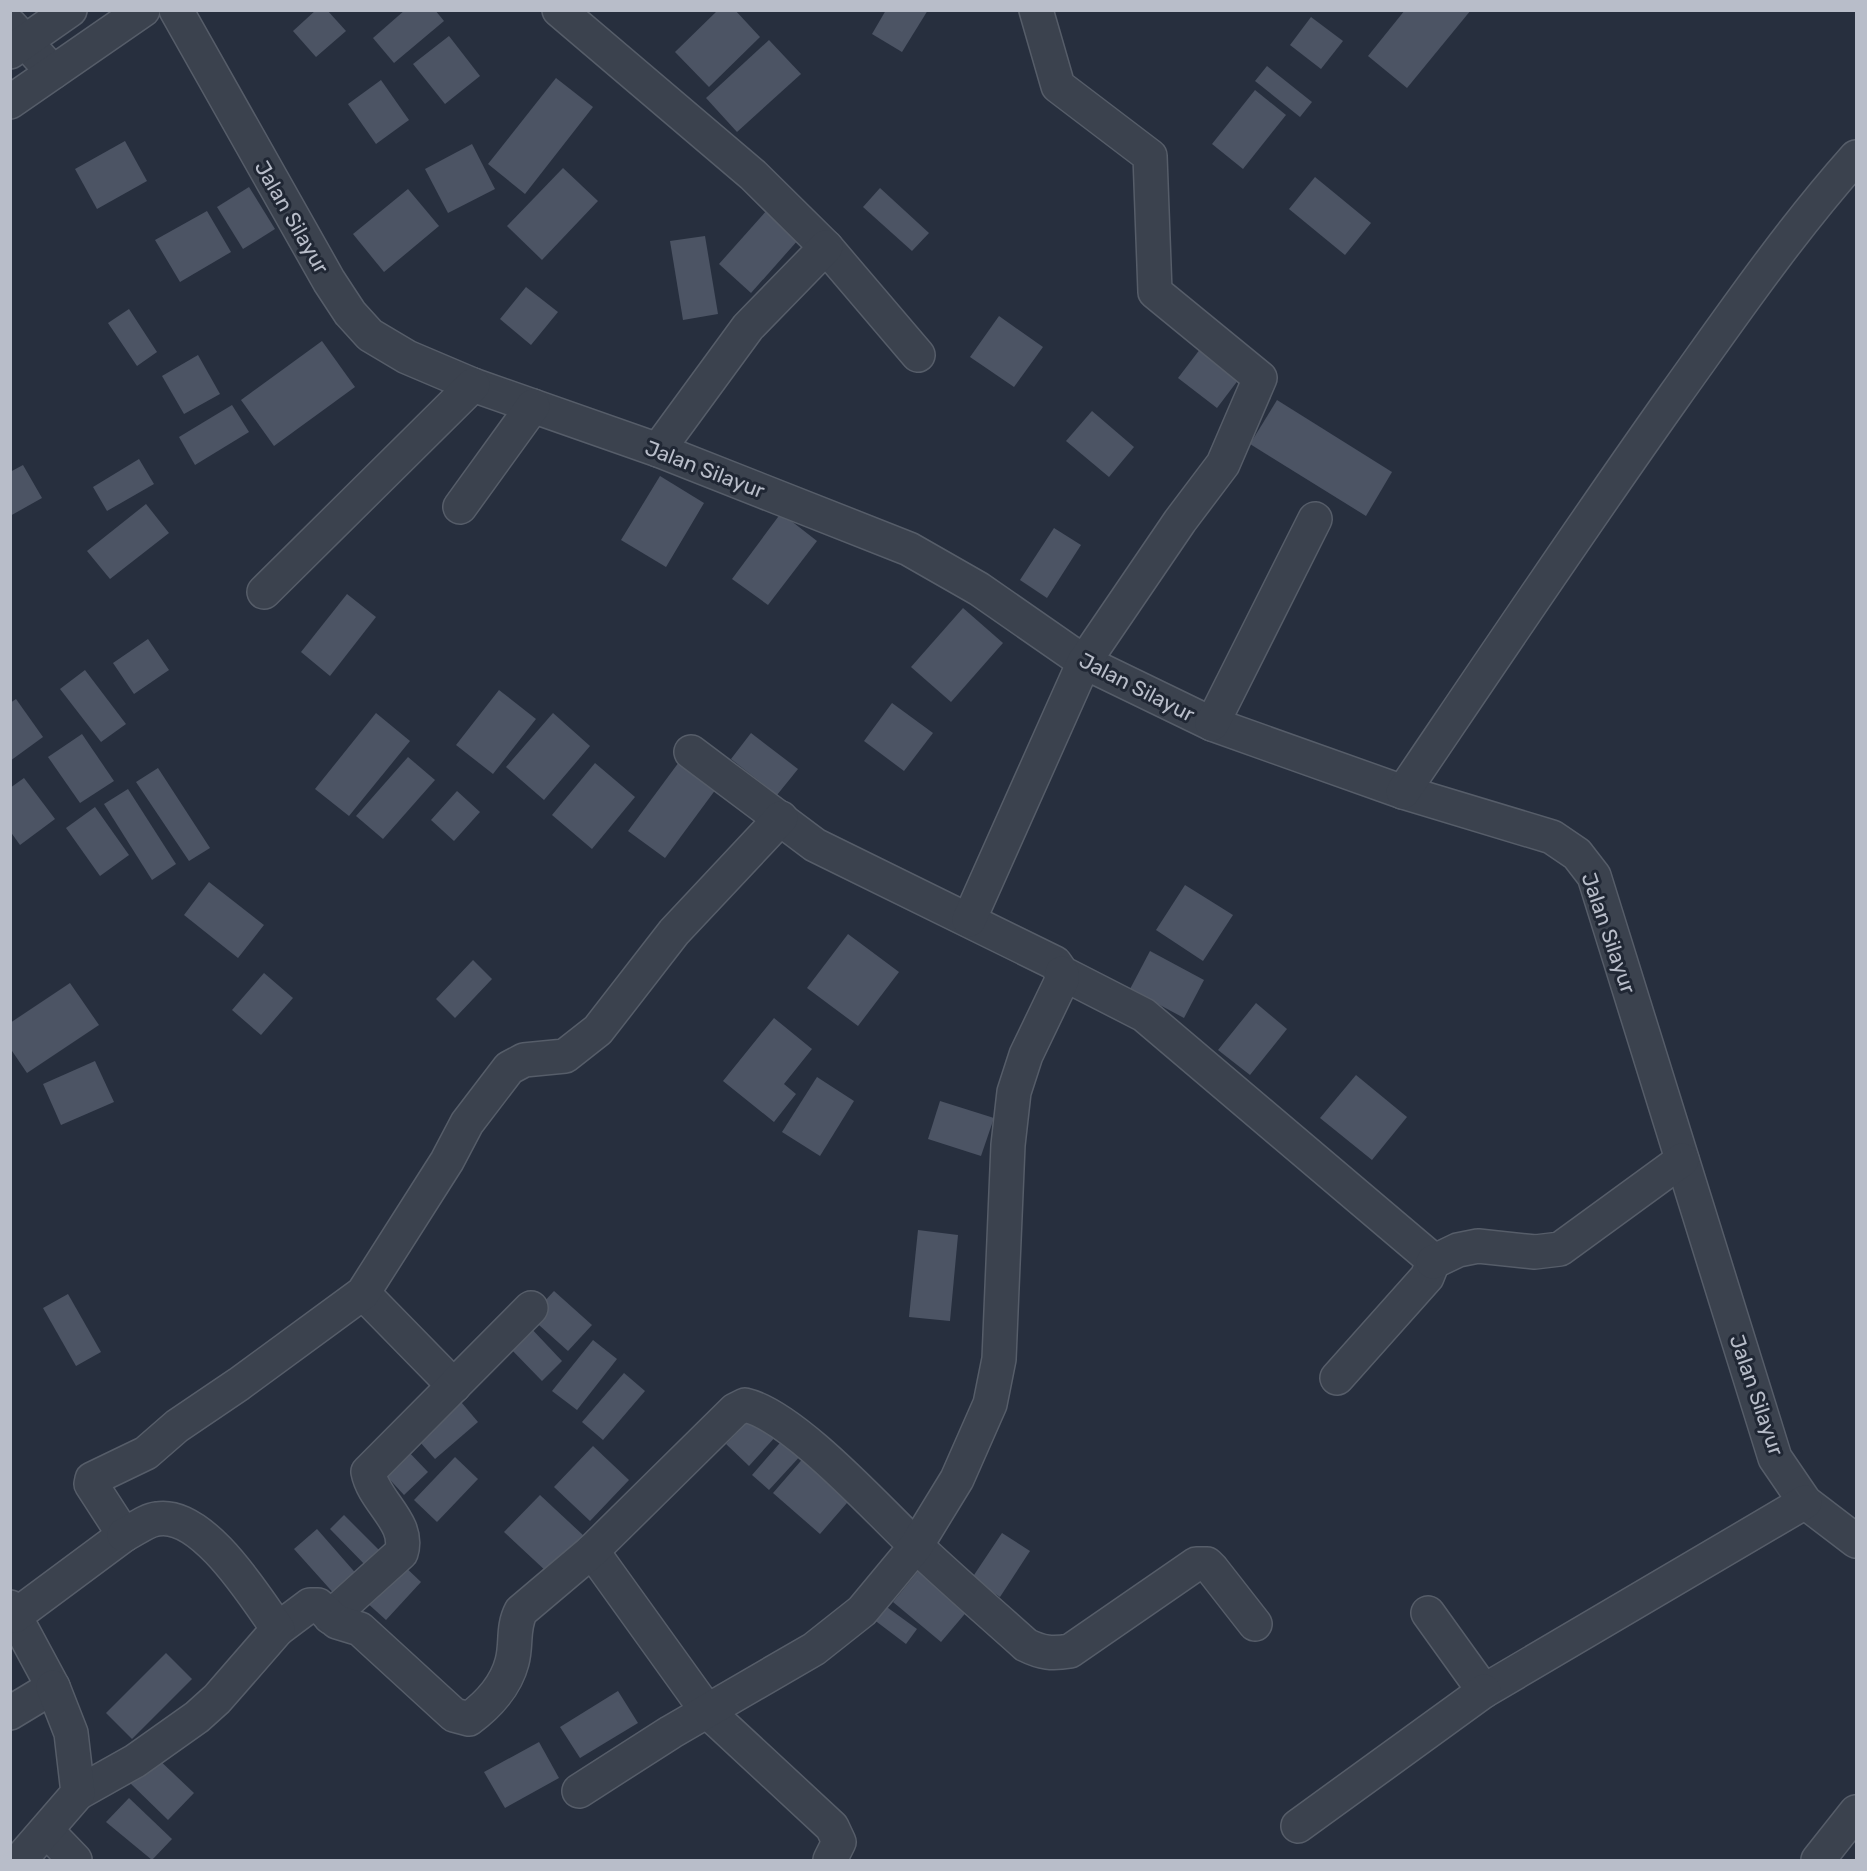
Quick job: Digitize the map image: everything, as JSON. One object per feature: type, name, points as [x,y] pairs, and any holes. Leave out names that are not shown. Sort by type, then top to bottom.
[{"type":"street","points":[[53,72],[16,39],[70,10]]},
{"type":"street","points":[[10,102],[143,10]]},
{"type":"street","name":"Jalan Silayur","points":[[176,10],[310,249],[350,313],[370,335],[398,352],[472,385],[658,450],[909,549],[979,589],[1084,662],[1212,724],[1403,792],[1552,837],[1577,854],[1594,876],[1775,1458],[1805,1502],[1857,1541]]},
{"type":"street","points":[[559,10],[753,175],[826,247],[918,355]]},
{"type":"street","points":[[969,920],[1084,662],[1180,521],[1223,464],[1260,378],[1155,292],[1150,156],[1058,86],[1036,10]]},
{"type":"street","points":[[1403,792],[1575,536],[1718,335],[1818,200],[1857,157]]},
{"type":"street","points":[[658,450],[748,327],[826,247]]},
{"type":"street","points":[[264,592],[472,385]]},
{"type":"street","points":[[460,507],[532,406]]},
{"type":"street","points":[[1212,724],[1315,519]]},
{"type":"street","points":[[691,752],[815,845],[1055,963],[1062,973],[1144,1015],[1433,1262]]},
{"type":"street","points":[[124,1535],[91,1484],[92,1479],[146,1453],[177,1426],[239,1384],[363,1293],[447,1161],[467,1122],[509,1068],[524,1060],[565,1056],[598,1030],[674,932],[781,819]]},
{"type":"street","points":[[579,1791],[707,1711],[813,1649],[862,1611],[916,1545],[957,1479],[990,1404],[999,1359],[1008,1145],[1014,1092],[1026,1055],[1062,980],[1062,973]]},
{"type":"street","points":[[1337,1378],[1427,1277],[1433,1262],[1458,1250],[1478,1246],[1535,1252],[1560,1249],[1682,1160]]},
{"type":"street","points":[[363,1293],[454,1386]]},
{"type":"street","points":[[330,1617],[400,1553],[404,1543],[403,1532],[376,1495],[368,1472],[531,1308]]},
{"type":"street","points":[[20,1860],[78,1793],[135,1761],[197,1717],[217,1699],[278,1629],[313,1604],[323,1608],[337,1622],[360,1629],[454,1715],[469,1719],[496,1693],[502,1684],[512,1661],[514,1623],[521,1611],[592,1551],[735,1410],[745,1405],[770,1417],[810,1444],[1026,1645],[1040,1652],[1070,1651],[1196,1564],[1207,1564],[1212,1569],[1255,1624]]},
{"type":"street","points":[[1298,1826],[1484,1691],[1805,1502]]},
{"type":"street","points":[[78,1793],[71,1733],[53,1687],[13,1612],[124,1535],[156,1518],[172,1519],[186,1524],[204,1536],[278,1629]]},
{"type":"street","points":[[592,1551],[707,1711],[832,1827],[839,1842],[830,1860]]},
{"type":"street","points":[[1428,1613],[1484,1691]]},
{"type":"street","points":[[10,1713],[53,1687]]},
{"type":"street","points":[[1818,1860],[1857,1812]]},
{"type":"street","points":[[47,1831],[75,1860]]},
{"type":"building","points":[[316,10],[327,10],[346,31],[316,57],[293,31]]},
{"type":"building","points":[[405,10],[435,10],[444,21],[394,63],[373,38]]},
{"type":"building","points":[[718,10],[735,10],[760,37],[709,87],[675,52]]},
{"type":"building","points":[[886,10],[928,10],[902,52],[872,34]]},
{"type":"building","points":[[1405,10],[1471,10],[1407,88],[1368,56]]},
{"type":"building","points":[[1311,17],[1343,41],[1321,69],[1290,45]]},
{"type":"building","points":[[449,36],[480,76],[445,104],[413,64]]},
{"type":"building","points":[[769,40],[801,74],[737,132],[706,98]]},
{"type":"building","points":[[1267,66],[1312,102],[1300,117],[1255,81]]},
{"type":"building","points":[[556,78],[593,107],[525,194],[488,164]]},
{"type":"building","points":[[381,80],[409,120],[376,144],[348,104]]},
{"type":"building","points":[[1255,90],[1286,115],[1243,169],[1212,144]]},
{"type":"building","points":[[125,141],[147,181],[97,209],[75,169]]},
{"type":"building","points":[[472,144],[495,189],[448,213],[425,169]]},
{"type":"building","points":[[563,168],[598,201],[542,260],[507,226]]},
{"type":"building","points":[[1315,177],[1371,223],[1345,255],[1289,209]]},
{"type":"building","points":[[249,187],[275,229],[243,249],[217,207]]},
{"type":"building","points":[[880,188],[929,233],[912,251],[863,207]]},
{"type":"building","points":[[408,189],[439,226],[384,272],[353,234]]},
{"type":"building","points":[[767,210],[799,239],[751,293],[719,264]]},
{"type":"building","points":[[207,211],[231,252],[180,282],[155,240]]},
{"type":"building","points":[[705,236],[718,314],[683,320],[670,241]]},
{"type":"building","points":[[526,287],[558,312],[531,345],[500,319]]},
{"type":"building","points":[[129,309],[157,352],[137,366],[108,323]]},
{"type":"building","points":[[999,316],[1043,347],[1014,387],[970,357]]},
{"type":"building","points":[[1207,340],[1245,371],[1217,408],[1178,378]]},
{"type":"building","points":[[322,341],[355,387],[274,446],[241,400]]},
{"type":"building","points":[[198,355],[220,394],[184,414],[162,376]]},
{"type":"building","points":[[1277,400],[1392,472],[1366,516],[1250,444]]},
{"type":"building","points":[[232,405],[249,432],[195,465],[179,437]]},
{"type":"building","points":[[1092,411],[1134,447],[1109,477],[1066,441]]},
{"type":"building","points":[[139,459],[154,484],[107,511],[93,487]]},
{"type":"building","points":[[23,465],[42,498],[10,516],[10,472]]},
{"type":"building","points":[[660,476],[704,503],[666,567],[621,540]]},
{"type":"building","points":[[146,504],[169,533],[110,579],[87,551]]},
{"type":"building","points":[[781,513],[817,541],[768,605],[732,579]]},
{"type":"building","points":[[1054,528],[1081,545],[1047,598],[1020,580]]},
{"type":"building","points":[[347,594],[376,617],[330,676],[301,652]]},
{"type":"building","points":[[963,608],[1003,643],[951,702],[911,667]]},
{"type":"building","points":[[148,639],[169,670],[134,694],[113,663]]},
{"type":"building","points":[[85,670],[126,724],[101,742],[60,689]]},
{"type":"building","points":[[499,690],[536,719],[493,774],[456,745]]},
{"type":"building","points":[[16,699],[43,737],[10,761],[10,703]]},
{"type":"building","points":[[892,703],[933,733],[904,771],[864,741]]},
{"type":"building","points":[[376,713],[410,741],[349,816],[315,789]]},
{"type":"building","points":[[553,713],[590,746],[544,800],[506,767]]},
{"type":"building","points":[[751,733],[798,769],[777,795],[731,759]]},
{"type":"building","points":[[82,734],[114,781],[80,803],[48,757]]},
{"type":"building","points":[[408,757],[435,780],[383,839],[356,816]]},
{"type":"building","points":[[679,762],[716,789],[665,858],[628,831]]},
{"type":"building","points":[[595,763],[635,797],[592,849],[552,815]]},
{"type":"building","points":[[158,768],[210,848],[189,861],[136,782]]},
{"type":"building","points":[[24,778],[55,819],[20,845],[10,831],[10,788]]},
{"type":"building","points":[[128,789],[176,864],[152,880],[104,804]]},
{"type":"building","points":[[457,791],[480,812],[454,841],[431,820]]},
{"type":"building","points":[[95,807],[129,855],[100,876],[66,828]]},
{"type":"building","points":[[209,882],[264,925],[238,958],[184,915]]},
{"type":"building","points":[[1185,885],[1233,915],[1203,961],[1156,930]]},
{"type":"building","points":[[848,934],[899,972],[858,1026],[807,988]]},
{"type":"building","points":[[1150,951],[1204,980],[1184,1018],[1130,989]]},
{"type":"building","points":[[473,960],[492,979],[455,1018],[436,999]]},
{"type":"building","points":[[264,973],[293,998],[261,1035],[232,1010]]},
{"type":"building","points":[[70,983],[99,1025],[27,1073],[10,1048],[10,1023]]},
{"type":"building","points":[[1256,1003],[1287,1029],[1250,1075],[1218,1050]]},
{"type":"building","points":[[774,1018],[812,1049],[784,1084],[796,1094],[774,1122],[723,1081]]},
{"type":"building","points":[[95,1061],[114,1102],[61,1125],[43,1084]]},
{"type":"building","points":[[1356,1075],[1407,1117],[1372,1160],[1320,1118]]},
{"type":"building","points":[[817,1077],[854,1101],[820,1156],[782,1132]]},
{"type":"building","points":[[940,1101],[994,1118],[981,1156],[928,1139]]},
{"type":"building","points":[[918,1230],[958,1235],[950,1321],[909,1317]]},
{"type":"building","points":[[554,1291],[592,1325],[568,1351],[530,1317]]},
{"type":"building","points":[[68,1294],[101,1352],[76,1366],[43,1308]]},
{"type":"building","points":[[528,1325],[562,1361],[542,1381],[507,1345]]},
{"type":"building","points":[[593,1340],[617,1359],[577,1410],[552,1391]]},
{"type":"building","points":[[624,1373],[645,1391],[603,1440],[582,1422]]},
{"type":"building","points":[[456,1396],[478,1422],[435,1459],[412,1433]]},
{"type":"building","points":[[755,1414],[777,1435],[749,1466],[726,1444]]},
{"type":"building","points":[[785,1437],[803,1453],[769,1490],[752,1475]]},
{"type":"building","points":[[593,1446],[629,1480],[590,1521],[554,1487]]},
{"type":"building","points":[[405,1448],[428,1472],[404,1495],[381,1470]]},
{"type":"building","points":[[806,1455],[853,1496],[820,1534],[773,1493]]},
{"type":"building","points":[[455,1457],[478,1479],[437,1522],[414,1500]]},
{"type":"building","points":[[540,1495],[584,1536],[548,1573],[504,1532]]},
{"type":"building","points":[[344,1515],[385,1556],[371,1571],[330,1529]]},
{"type":"building","points":[[317,1529],[359,1577],[337,1597],[294,1549]]},
{"type":"building","points":[[1002,1533],[1030,1551],[1000,1597],[972,1578]]},
{"type":"building","points":[[401,1563],[421,1582],[386,1620],[365,1601]]},
{"type":"building","points":[[920,1569],[969,1609],[941,1642],[893,1602]]},
{"type":"building","points":[[884,1605],[917,1629],[906,1644],[873,1619]]},
{"type":"building","points":[[166,1653],[192,1679],[132,1739],[106,1713]]},
{"type":"building","points":[[618,1691],[638,1723],[580,1758],[560,1727]]},
{"type":"building","points":[[539,1742],[559,1778],[505,1808],[484,1772]]},
{"type":"building","points":[[155,1756],[194,1793],[168,1820],[129,1782]]},
{"type":"building","points":[[129,1798],[172,1839],[152,1860],[106,1822]]}]
